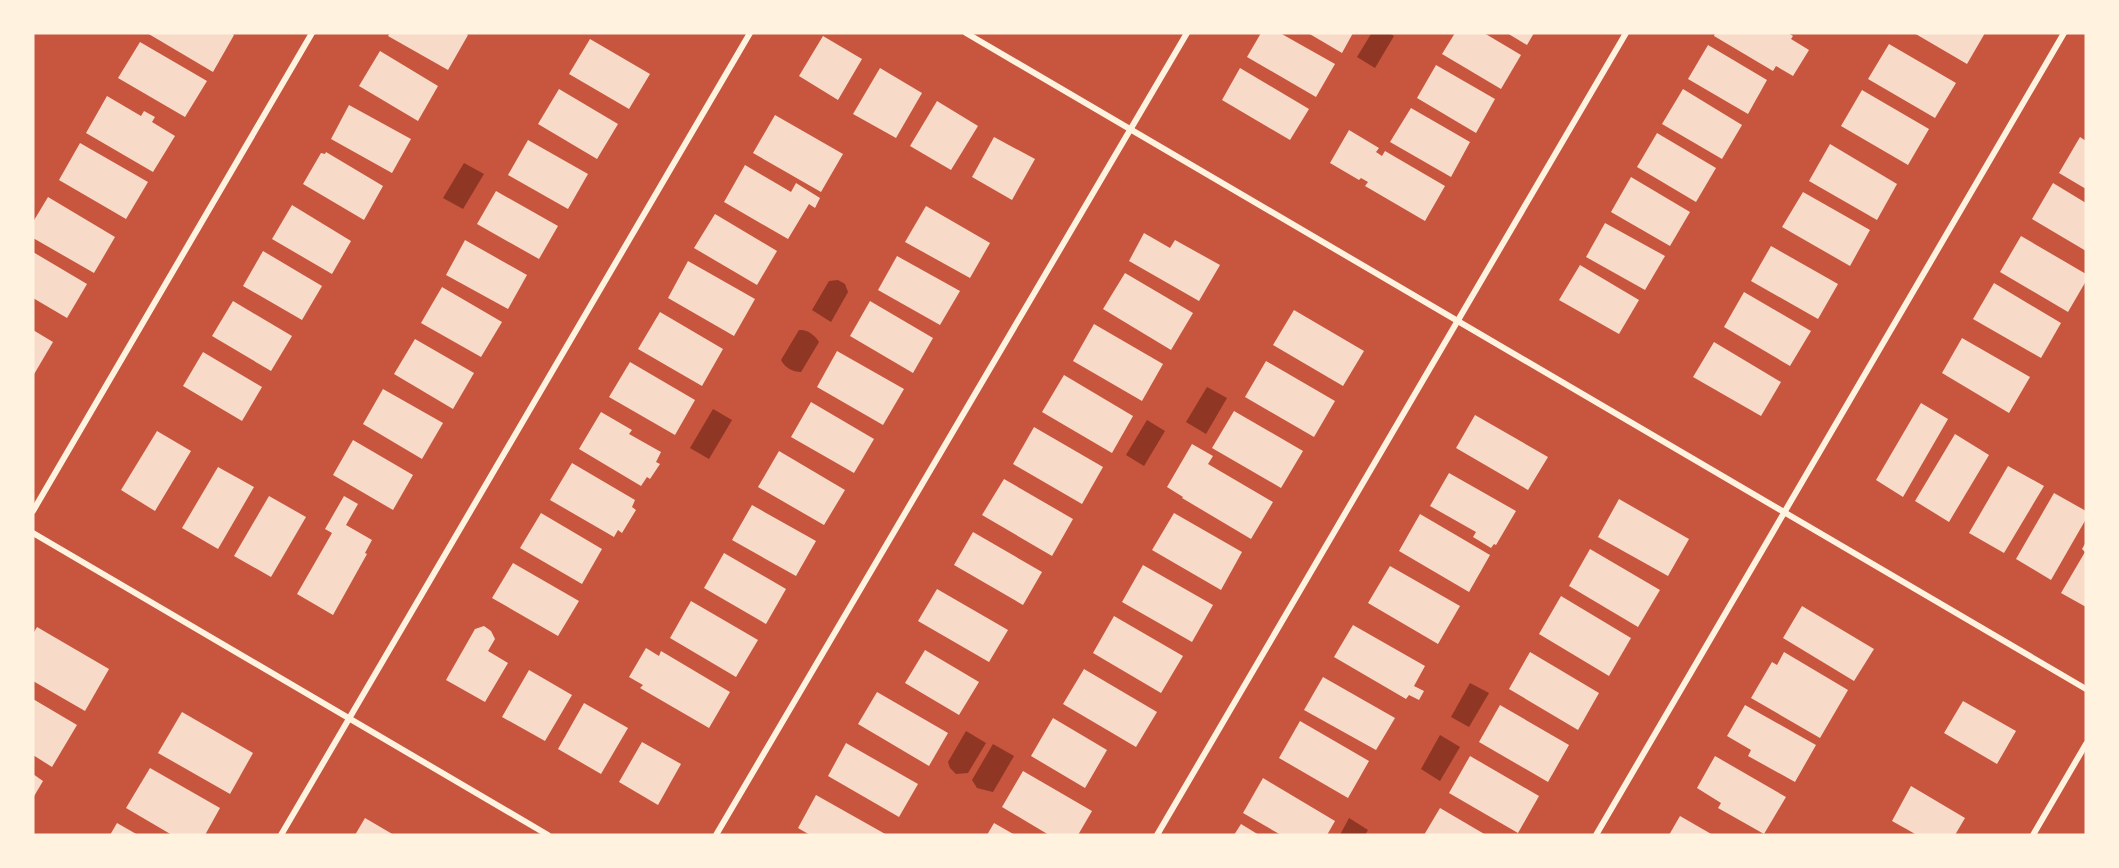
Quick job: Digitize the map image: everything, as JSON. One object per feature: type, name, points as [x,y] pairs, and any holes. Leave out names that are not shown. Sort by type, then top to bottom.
[{"type":"street","points":[[33,511],[312,33]]},
{"type":"street","points":[[281,835],[750,33]]},
{"type":"street","points":[[966,33],[2086,689]]},
{"type":"street","points":[[716,835],[1187,33]]},
{"type":"street","points":[[1157,835],[1626,33]]},
{"type":"street","points":[[1596,835],[2064,33]]},
{"type":"street","points":[[33,533],[548,835]]},
{"type":"street","points":[[2033,835],[2086,744]]},
{"type":"shaded area","points":[[1369,33],[1389,33],[1394,36],[1375,68],[1357,57],[1371,34]]},
{"type":"shaded area","points":[[464,163],[484,174],[463,209],[443,198]]},
{"type":"shaded area","points":[[838,280],[845,284],[848,292],[831,322],[812,310],[829,281]]},
{"type":"shaded area","points":[[799,330],[810,333],[819,342],[801,372],[790,369],[781,360]]},
{"type":"shaded area","points":[[1207,387],[1227,398],[1206,434],[1186,422]]},
{"type":"shaded area","points":[[713,409],[732,420],[709,459],[690,448]]},
{"type":"shaded area","points":[[1147,420],[1165,431],[1144,466],[1126,455]]},
{"type":"shaded area","points":[[1470,683],[1489,693],[1469,727],[1451,717]]},
{"type":"shaded area","points":[[966,731],[986,743],[968,773],[956,774],[948,762]]},
{"type":"shaded area","points":[[1440,735],[1460,747],[1440,781],[1421,769]]},
{"type":"shaded area","points":[[993,744],[1014,756],[993,792],[977,788],[972,780]]},
{"type":"shaded area","points":[[1349,818],[1368,830],[1365,835],[1340,835]]},
{"type":"building","points":[[147,33],[231,33],[234,35],[213,72]]},
{"type":"building","points":[[390,33],[465,33],[468,35],[448,70],[388,36]]},
{"type":"building","points":[[1261,33],[1280,33],[1335,64],[1316,97],[1247,57]]},
{"type":"building","points":[[1308,33],[1353,33],[1342,53]]},
{"type":"building","points":[[1455,33],[1484,33],[1521,55],[1501,89],[1442,54]]},
{"type":"building","points":[[1507,33],[1534,33],[1527,45]]},
{"type":"building","points":[[1715,33],[1788,33],[1793,36],[1791,39],[1809,50],[1793,76],[1776,66],[1773,71],[1714,36]]},
{"type":"building","points":[[1914,33],[1985,33],[1967,64]]},
{"type":"building","points":[[823,36],[862,59],[838,100],[799,76]]},
{"type":"building","points":[[590,39],[650,74],[629,109],[569,74]]},
{"type":"building","points":[[140,42],[207,81],[185,117],[118,78]]},
{"type":"building","points":[[1889,44],[1956,83],[1935,118],[1868,79]]},
{"type":"building","points":[[1708,45],[1767,80],[1748,114],[1688,79]]},
{"type":"building","points":[[380,51],[438,86],[418,121],[359,86]]},
{"type":"building","points":[[1436,65],[1495,99],[1476,133],[1417,98]]},
{"type":"building","points":[[880,68],[922,93],[896,138],[853,114]]},
{"type":"building","points":[[1240,68],[1309,109],[1290,140],[1222,100]]},
{"type":"building","points":[[559,89],[618,124],[597,159],[538,124]]},
{"type":"building","points":[[1683,89],[1742,125],[1722,159],[1662,124]]},
{"type":"building","points":[[1862,90],[1929,129],[1908,165],[1841,126]]},
{"type":"building","points":[[107,96],[141,116],[144,111],[155,117],[152,122],[175,136],[153,172],[86,133]]},
{"type":"building","points":[[937,101],[978,126],[951,170],[910,146]]},
{"type":"building","points":[[349,105],[411,139],[392,173],[331,139]]},
{"type":"building","points":[[1411,108],[1470,142],[1451,177],[1390,142]]},
{"type":"building","points":[[775,115],[843,154],[821,192],[753,153]]},
{"type":"building","points":[[1349,130],[1379,148],[1376,152],[1382,156],[1385,151],[1445,186],[1425,221],[1365,186],[1368,182],[1361,178],[1359,180],[1330,163]]},
{"type":"building","points":[[1657,133],[1716,168],[1696,202],[1637,167]]},
{"type":"building","points":[[994,137],[1035,159],[1012,200],[972,177]]},
{"type":"building","points":[[2080,137],[2086,141],[2086,189],[2059,173]]},
{"type":"building","points":[[528,140],[588,174],[568,209],[508,175]]},
{"type":"building","points":[[80,143],[148,182],[126,219],[59,180]]},
{"type":"building","points":[[1830,144],[1897,184],[1877,220],[1809,181]]},
{"type":"building","points":[[326,152],[383,186],[364,220],[303,184],[321,153]]},
{"type":"building","points":[[745,165],[791,192],[796,183],[820,198],[815,208],[809,204],[788,239],[724,202]]},
{"type":"building","points":[[1631,177],[1690,212],[1670,246],[1611,212]]},
{"type":"building","points":[[2053,183],[2086,203],[2086,251],[2032,219]]},
{"type":"building","points":[[496,191],[558,226],[539,259],[477,224]]},
{"type":"building","points":[[1803,192],[1870,230],[1850,266],[1782,227]]},
{"type":"building","points":[[48,197],[115,237],[94,273],[33,238],[33,222]]},
{"type":"building","points":[[292,205],[351,241],[332,274],[272,239]]},
{"type":"building","points":[[926,206],[990,243],[970,278],[905,242]]},
{"type":"building","points":[[715,214],[777,251],[757,285],[694,248]]},
{"type":"building","points":[[1605,223],[1665,256],[1645,290],[1586,257]]},
{"type":"building","points":[[1144,233],[1170,248],[1175,240],[1220,265],[1199,301],[1129,261]]},
{"type":"building","points":[[2021,236],[2086,274],[2086,281],[2068,312],[2000,272]]},
{"type":"building","points":[[465,240],[527,275],[508,309],[446,275]]},
{"type":"building","points":[[1771,246],[1838,284],[1818,319],[1751,281]]},
{"type":"building","points":[[263,251],[322,286],[302,320],[243,286]]},
{"type":"building","points":[[33,252],[87,284],[67,318],[33,298]]},
{"type":"building","points":[[897,256],[960,291],[940,325],[878,290]]},
{"type":"building","points":[[688,261],[755,299],[734,336],[668,298]]},
{"type":"building","points":[[1580,265],[1639,300],[1619,334],[1559,300]]},
{"type":"building","points":[[1125,273],[1193,313],[1171,350],[1103,309]]},
{"type":"building","points":[[1994,283],[2061,323],[2041,358],[1973,319]]},
{"type":"building","points":[[442,287],[502,322],[481,357],[421,323]]},
{"type":"building","points":[[1744,292],[1811,331],[1790,366],[1724,327]]},
{"type":"building","points":[[233,301],[292,336],[271,371],[212,336]]},
{"type":"building","points":[[870,301],[933,338],[913,373],[850,336]]},
{"type":"building","points":[[1294,310],[1364,351],[1343,386],[1273,345]]},
{"type":"building","points":[[660,312],[723,349],[702,386],[638,349]]},
{"type":"building","points":[[1094,324],[1163,364],[1142,401],[1073,361]]},
{"type":"building","points":[[33,330],[53,342],[33,376]]},
{"type":"building","points":[[1962,338],[2030,377],[2009,413],[1942,373]]},
{"type":"building","points":[[415,339],[474,373],[453,409],[394,374]]},
{"type":"building","points":[[1714,342],[1781,382],[1761,416],[1693,377]]},
{"type":"building","points":[[837,351],[904,389],[883,425],[817,387]]},
{"type":"building","points":[[203,352],[262,387],[242,421],[183,386]]},
{"type":"building","points":[[1266,361],[1335,401],[1314,437],[1245,397]]},
{"type":"building","points":[[630,362],[695,400],[675,435],[609,397]]},
{"type":"building","points":[[1064,375],[1133,416],[1112,453],[1042,412]]},
{"type":"building","points":[[383,389],[443,423],[422,459],[363,424]]},
{"type":"building","points":[[811,402],[874,439],[854,473],[791,437]]},
{"type":"building","points":[[1921,403],[1948,419],[1903,497],[1876,480]]},
{"type":"building","points":[[1234,411],[1303,451],[1281,488],[1212,448]]},
{"type":"building","points":[[601,412],[632,430],[629,434],[661,452],[656,462],[660,464],[650,479],[647,477],[641,486],[579,449]]},
{"type":"building","points":[[1475,415],[1548,457],[1528,490],[1456,448]]},
{"type":"building","points":[[1034,427],[1103,467],[1082,504],[1013,464]]},
{"type":"building","points":[[157,431],[191,451],[155,511],[121,490]]},
{"type":"building","points":[[1955,434],[1989,455],[1949,522],[1915,501]]},
{"type":"building","points":[[353,440],[413,475],[393,510],[333,475]]},
{"type":"building","points":[[1192,444],[1213,456],[1208,464],[1273,502],[1251,539],[1167,487]]},
{"type":"building","points":[[779,451],[845,490],[824,525],[758,487]]},
{"type":"building","points":[[572,463],[635,500],[632,507],[636,510],[622,533],[618,530],[614,537],[550,500]]},
{"type":"building","points":[[2008,466],[2044,486],[2004,553],[1969,533]]},
{"type":"building","points":[[218,467],[254,487],[218,549],[182,528]]},
{"type":"building","points":[[1449,473],[1516,511],[1496,545],[1494,544],[1491,548],[1473,537],[1476,532],[1430,506]]},
{"type":"building","points":[[1004,479],[1073,519],[1052,556],[982,515]]},
{"type":"building","points":[[2054,493],[2086,511],[2086,519],[2051,580],[2016,559]]},
{"type":"building","points":[[269,496],[306,517],[271,577],[234,556]]},
{"type":"building","points":[[344,496],[358,504],[346,525],[372,540],[365,553],[367,554],[333,615],[297,594],[332,533],[325,529]]},
{"type":"building","points":[[1619,499],[1689,539],[1668,576],[1598,537]]},
{"type":"building","points":[[752,505],[816,541],[796,576],[732,540]]},
{"type":"building","points":[[541,513],[602,549],[582,584],[520,548]]},
{"type":"building","points":[[1174,513],[1242,552],[1221,590],[1152,550]]},
{"type":"building","points":[[1420,514],[1490,555],[1469,592],[1399,551]]},
{"type":"building","points":[[973,532],[1042,572],[1023,605],[954,565]]},
{"type":"building","points":[[2086,542],[2086,607],[2061,593],[2085,552],[2082,549]]},
{"type":"building","points":[[1590,549],[1660,590],[1638,627],[1569,586]]},
{"type":"building","points":[[724,553],[786,589],[766,624],[704,588]]},
{"type":"building","points":[[513,563],[579,601],[558,636],[492,598]]},
{"type":"building","points":[[1143,565],[1213,605],[1192,642],[1122,602]]},
{"type":"building","points":[[1390,566],[1460,606],[1438,644],[1368,603]]},
{"type":"building","points":[[937,589],[1008,630],[989,662],[918,621]]},
{"type":"building","points":[[1561,596],[1631,638],[1609,676],[1539,634]]},
{"type":"building","points":[[691,601],[758,640],[736,677],[670,638]]},
{"type":"building","points":[[1802,606],[1874,649],[1854,681],[1783,638]]},
{"type":"building","points":[[1114,616],[1183,656],[1161,693],[1093,653]]},
{"type":"building","points":[[1353,625],[1425,666],[1414,686],[1424,691],[1419,700],[1409,695],[1406,699],[1334,657]]},
{"type":"building","points":[[484,626],[491,631],[495,639],[488,651],[508,663],[485,702],[446,680],[475,629]]},
{"type":"building","points":[[37,627],[109,669],[85,711],[33,681],[33,634]]},
{"type":"building","points":[[646,648],[659,656],[661,651],[730,692],[709,728],[640,688],[643,685],[629,677]]},
{"type":"building","points":[[925,650],[979,682],[959,715],[905,683]]},
{"type":"building","points":[[1530,652],[1599,693],[1578,730],[1509,689]]},
{"type":"building","points":[[1784,652],[1848,690],[1820,738],[1751,698],[1772,662],[1777,665]]},
{"type":"building","points":[[1084,669],[1157,712],[1136,747],[1063,704]]},
{"type":"building","points":[[529,670],[572,695],[545,741],[502,717]]},
{"type":"building","points":[[1323,677],[1395,718],[1376,750],[1304,710]]},
{"type":"building","points":[[877,692],[948,733],[929,766],[858,724]]},
{"type":"building","points":[[33,699],[77,725],[52,767],[33,755]]},
{"type":"building","points":[[1963,701],[2016,731],[1997,764],[1944,733]]},
{"type":"building","points":[[584,703],[628,728],[601,774],[558,749]]},
{"type":"building","points":[[1500,705],[1569,745],[1548,782],[1479,742]]},
{"type":"building","points":[[1745,705],[1816,745],[1795,782],[1748,756],[1751,750],[1727,736]]},
{"type":"building","points":[[182,712],[253,753],[230,794],[158,753]]},
{"type":"building","points":[[1053,718],[1107,750],[1085,788],[1031,756]]},
{"type":"building","points":[[1300,721],[1369,761],[1348,798],[1279,758]]},
{"type":"building","points":[[642,742],[681,764],[658,805],[619,782]]},
{"type":"building","points":[[846,743],[918,784],[899,817],[828,776]]},
{"type":"building","points":[[1470,756],[1539,796],[1518,833],[1449,793]]},
{"type":"building","points":[[1715,756],[1786,797],[1764,834],[1718,808],[1721,803],[1697,788]]},
{"type":"building","points":[[150,768],[220,808],[205,835],[172,835],[126,808]]},
{"type":"building","points":[[1023,771],[1092,811],[1078,835],[1049,835],[1002,807]]},
{"type":"building","points":[[33,774],[43,781],[33,798]]},
{"type":"building","points":[[1263,778],[1335,821],[1327,835],[1281,835],[1243,813]]},
{"type":"building","points":[[1911,786],[1965,818],[1955,835],[1917,835],[1892,821]]},
{"type":"building","points":[[816,795],[887,835],[810,835],[798,828]]},
{"type":"building","points":[[1440,808],[1486,835],[1424,835]]},
{"type":"building","points":[[1680,816],[1713,835],[1669,835]]},
{"type":"building","points":[[365,818],[394,835],[355,835]]},
{"type":"building","points":[[117,823],[138,835],[110,835]]},
{"type":"building","points":[[994,823],[1015,835],[987,835]]},
{"type":"building","points":[[1241,824],[1259,835],[1234,835]]}]
